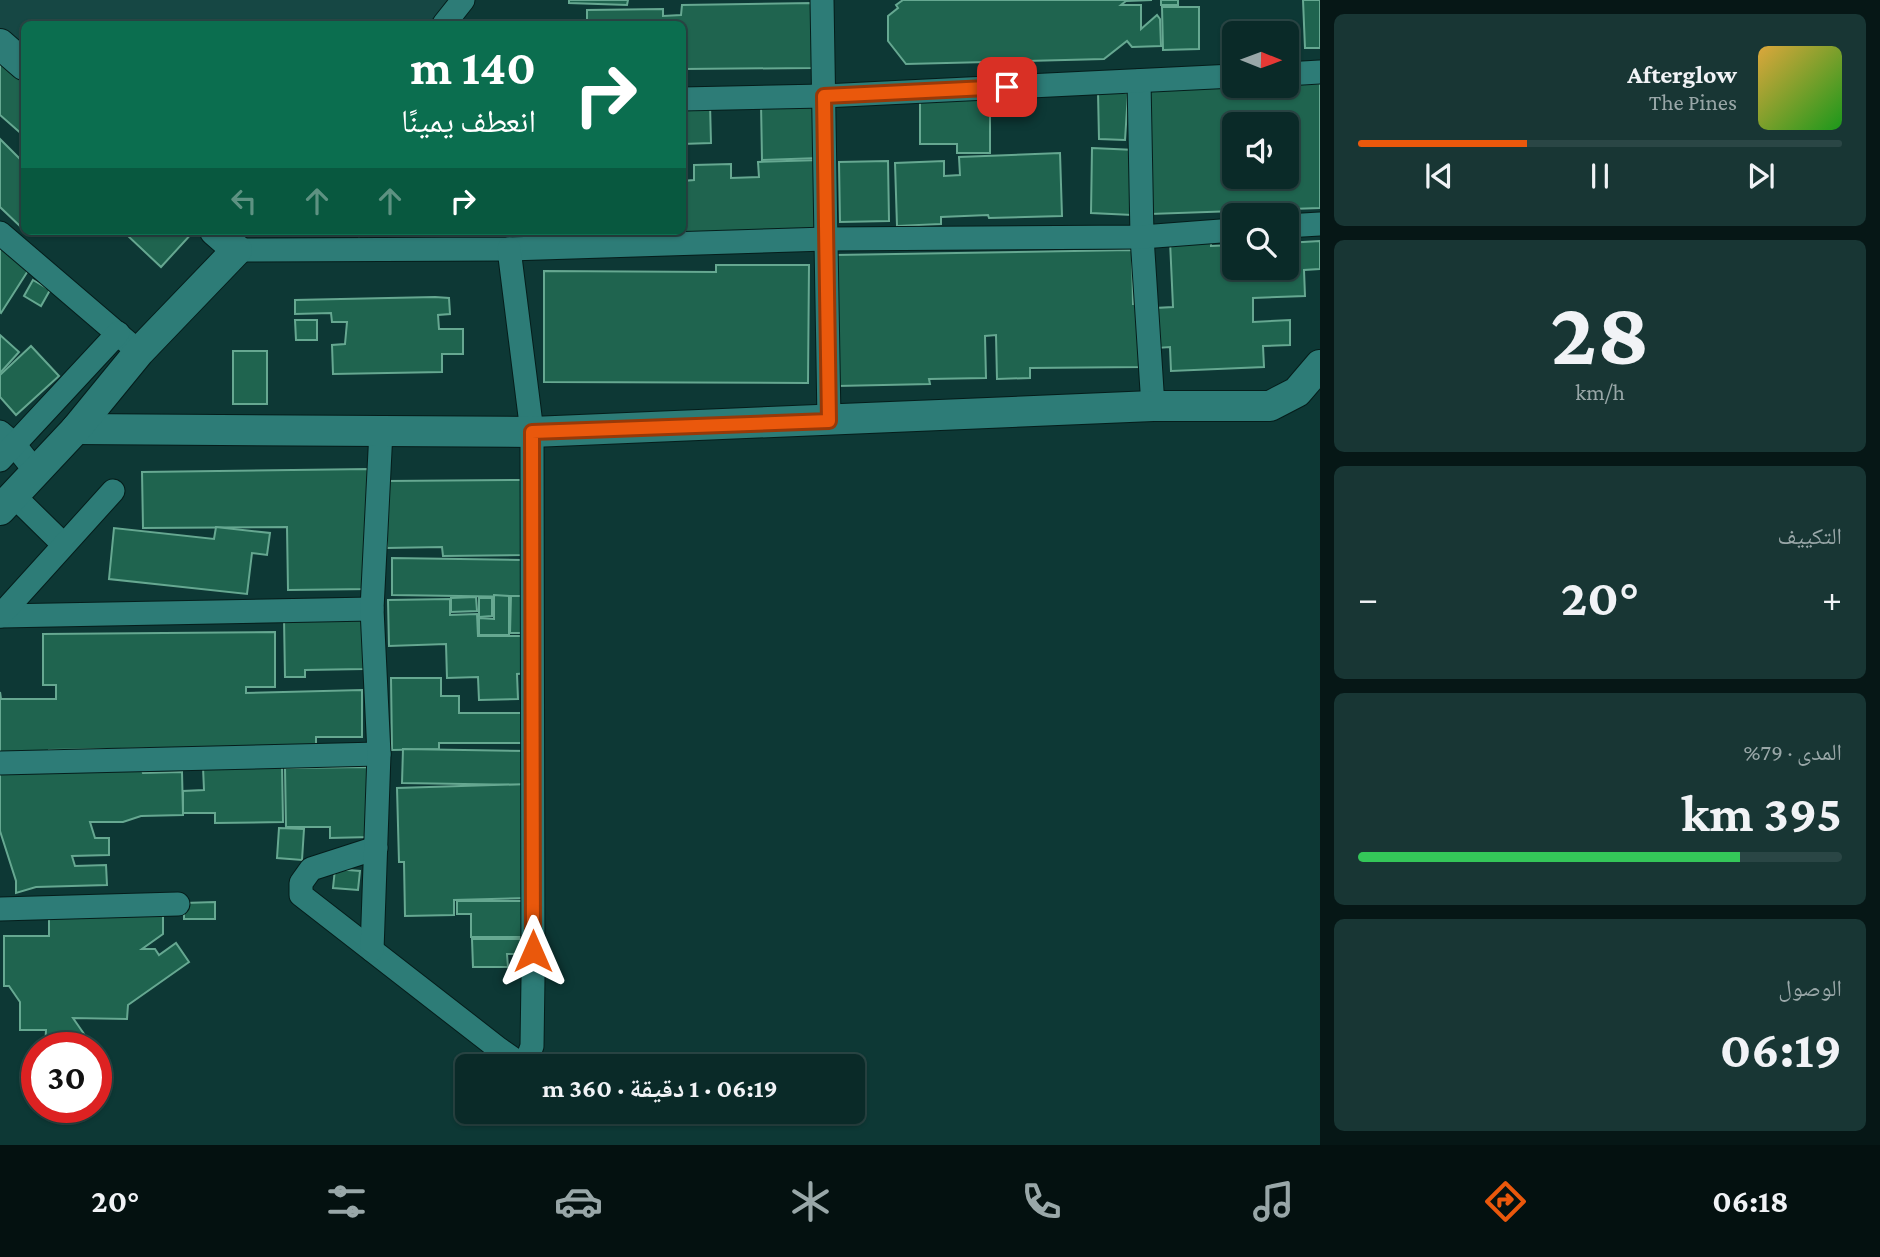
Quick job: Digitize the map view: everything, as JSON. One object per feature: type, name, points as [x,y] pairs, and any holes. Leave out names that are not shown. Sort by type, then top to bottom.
[{"type":"street","points":[[446,21],[463,0]]},
{"type":"street","points":[[821,0],[829,421]]},
{"type":"street","points":[[0,44],[21,62]]},
{"type":"street","points":[[1299,73],[1320,72]]},
{"type":"street","points":[[686,99],[824,96],[1222,77]]},
{"type":"street","points":[[1139,81],[1142,237],[1153,406]]},
{"type":"street","points":[[1299,225],[1320,224]]},
{"type":"street","points":[[228,235],[247,241],[509,249],[826,239],[1142,237],[1222,231]]},
{"type":"street","points":[[0,233],[129,343]]},
{"type":"street","points":[[36,472],[4,445],[129,343],[247,241]]},
{"type":"street","points":[[376,848],[311,869],[301,883],[301,895],[499,1049],[516,1060],[527,1060],[532,1046],[533,978],[532,432],[509,249]]},
{"type":"street","points":[[63,544],[6,503],[76,429],[129,343]]},
{"type":"street","points":[[76,429],[532,432],[1153,406],[1270,406],[1297,392],[1320,365]]},
{"type":"street","points":[[372,950],[379,754],[372,609],[381,431]]},
{"type":"street","points":[[0,616],[113,491]]},
{"type":"street","points":[[0,616],[372,609]]},
{"type":"street","points":[[0,763],[379,754]]},
{"type":"street","points":[[1,908],[178,904]]},
{"type":"shaded area","points":[[0,0],[451,0],[430,21],[21,21],[21,50],[0,32]]},
{"type":"building","points":[[569,0],[628,0],[627,5],[569,3]]},
{"type":"building","points":[[903,0],[1152,0],[1126,1],[1121,5],[1141,5],[1141,29],[1157,15],[1160,19],[1161,46],[1132,47],[1127,41],[1104,59],[906,64],[888,41],[888,16]]},
{"type":"building","points":[[1161,0],[1178,0],[1178,5],[1161,5]]},
{"type":"building","points":[[1303,0],[1320,0],[1320,48],[1305,48]]},
{"type":"building","points":[[813,3],[813,68],[686,69],[686,21],[587,21],[587,10],[663,9],[663,16],[681,15],[682,5]]},
{"type":"building","points":[[1162,7],[1199,7],[1199,49],[1163,50]]},
{"type":"building","points":[[0,47],[21,66],[21,133],[0,115]]},
{"type":"building","points":[[1320,83],[1320,208],[1299,209],[1299,203],[1222,203],[1222,211],[1150,214],[1144,90],[1222,87],[1222,98],[1299,98],[1299,84]]},
{"type":"building","points":[[1098,92],[1128,93],[1125,140],[1099,139]]},
{"type":"building","points":[[920,97],[990,97],[990,153],[957,153],[957,144],[920,144]]},
{"type":"building","points":[[819,102],[820,158],[762,160],[761,103]]},
{"type":"building","points":[[710,104],[711,143],[686,144],[686,105]]},
{"type":"building","points":[[0,139],[21,160],[21,227],[0,207]]},
{"type":"building","points":[[1092,148],[1135,150],[1132,215],[1091,213]]},
{"type":"building","points":[[1060,153],[1062,216],[941,217],[941,224],[897,226],[895,163],[944,161],[944,176],[960,175],[959,157]]},
{"type":"building","points":[[821,160],[823,230],[686,233],[686,181],[694,180],[694,165],[731,164],[731,178],[759,177],[758,162]]},
{"type":"building","points":[[888,161],[889,221],[840,222],[839,162]]},
{"type":"building","points":[[129,235],[190,235],[161,267]]},
{"type":"building","points":[[359,235],[591,235],[359,240]]},
{"type":"building","points":[[1211,239],[1211,246],[1222,246],[1222,280],[1299,280],[1299,242],[1320,241],[1320,269],[1304,270],[1305,296],[1253,298],[1253,322],[1290,320],[1290,345],[1263,346],[1264,367],[1171,371],[1170,347],[1157,348],[1155,308],[1173,307],[1170,241]]},
{"type":"building","points":[[0,247],[31,266],[1,313],[0,312]]},
{"type":"building","points":[[1132,250],[1133,304],[1140,304],[1142,367],[1030,368],[1030,378],[997,379],[996,335],[985,336],[986,378],[929,379],[930,384],[837,386],[835,255]]},
{"type":"building","points":[[716,265],[809,265],[808,383],[544,382],[544,271],[716,272]]},
{"type":"building","points":[[33,280],[50,290],[41,306],[24,296]]},
{"type":"building","points":[[449,298],[450,314],[438,315],[439,329],[463,329],[463,354],[442,354],[442,372],[333,374],[332,345],[345,344],[347,322],[332,322],[331,313],[295,314],[295,300]]},
{"type":"building","points":[[295,320],[317,320],[317,340],[296,340]]},
{"type":"building","points":[[0,335],[19,352],[0,373]]},
{"type":"building","points":[[31,346],[59,376],[16,415],[0,397],[0,375]]},
{"type":"building","points":[[233,351],[267,351],[267,404],[233,404]]},
{"type":"building","points":[[369,469],[370,589],[288,590],[287,527],[143,528],[142,472]]},
{"type":"building","points":[[521,480],[522,555],[443,556],[442,547],[387,548],[386,481]]},
{"type":"building","points":[[216,527],[270,533],[267,555],[252,553],[247,594],[109,579],[114,528],[214,539]]},
{"type":"building","points":[[392,558],[522,560],[522,597],[392,595]]},
{"type":"building","points":[[494,595],[509,596],[509,635],[479,635],[479,618],[494,619]]},
{"type":"building","points":[[511,596],[526,596],[525,633],[510,633]]},
{"type":"building","points":[[476,597],[477,611],[451,612],[451,598]]},
{"type":"building","points":[[479,598],[492,598],[492,616],[479,617]]},
{"type":"building","points":[[450,599],[450,615],[477,614],[478,636],[530,636],[531,673],[517,674],[518,699],[479,700],[478,677],[447,678],[446,644],[389,646],[388,600]]},
{"type":"building","points":[[363,617],[364,669],[305,670],[305,677],[285,677],[284,618]]},
{"type":"building","points":[[275,632],[275,687],[246,687],[246,693],[362,690],[362,737],[316,737],[316,746],[49,750],[49,758],[0,758],[0,692],[1,699],[56,699],[56,685],[43,685],[43,634]]},
{"type":"building","points":[[391,678],[441,678],[441,696],[459,696],[459,713],[526,713],[527,743],[439,743],[439,749],[392,750]]},
{"type":"building","points":[[403,749],[530,751],[529,785],[402,783]]},
{"type":"building","points":[[141,766],[143,773],[182,772],[183,815],[141,816],[123,822],[90,822],[95,838],[109,838],[109,855],[72,856],[75,866],[106,865],[107,885],[36,887],[16,893],[16,881],[0,831],[0,773]]},
{"type":"building","points":[[282,766],[283,822],[215,823],[215,813],[183,813],[183,791],[204,790],[203,767]]},
{"type":"building","points":[[369,767],[370,837],[330,838],[330,827],[286,827],[285,768]]},
{"type":"building","points":[[530,784],[531,898],[454,900],[454,915],[405,916],[404,862],[399,862],[397,788]]},
{"type":"building","points":[[279,828],[304,829],[302,860],[277,858]]},
{"type":"building","points":[[335,869],[360,871],[358,890],[333,888]]},
{"type":"building","points":[[457,901],[531,901],[531,937],[471,937],[471,914],[457,914]]},
{"type":"building","points":[[215,902],[215,919],[184,919],[184,903]]},
{"type":"building","points":[[49,914],[163,915],[163,934],[142,949],[155,949],[159,955],[176,943],[189,962],[128,1005],[127,1019],[73,1018],[83,1032],[20,1030],[20,1002],[9,986],[4,986],[4,936],[49,936]]},
{"type":"building","points":[[472,939],[540,939],[540,954],[507,954],[508,967],[473,967]]},
{"type":"route","points":[[533,951],[532,432],[829,421],[824,96],[1007,87]]}]
